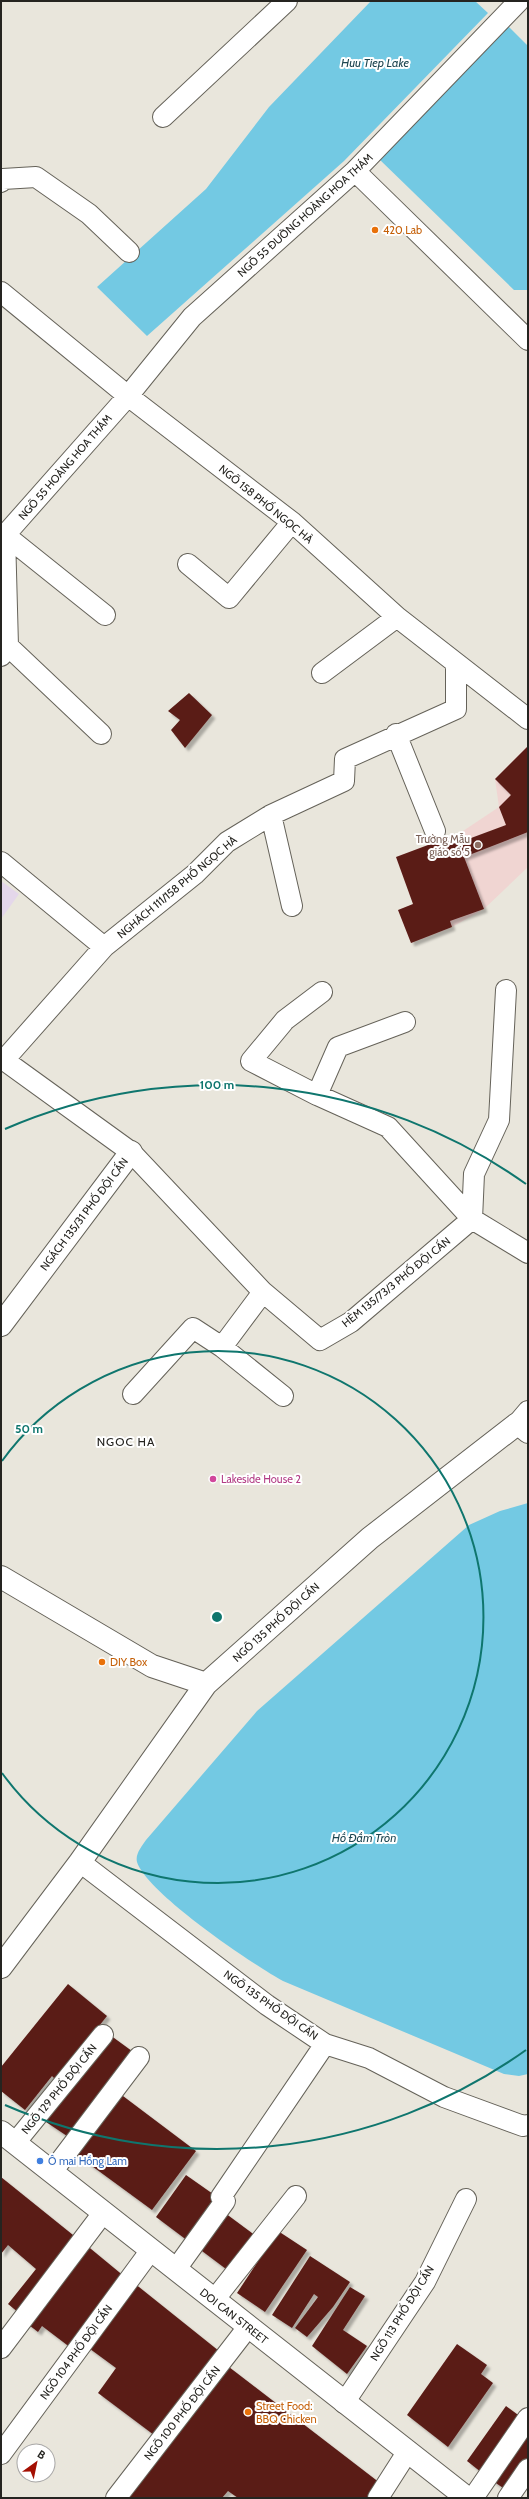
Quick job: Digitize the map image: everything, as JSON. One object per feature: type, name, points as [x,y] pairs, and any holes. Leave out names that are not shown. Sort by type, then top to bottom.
[{"type":"street","name":"NGÁCH 135/31 PHỐ ĐỘI CẤN","points":[[1,1324],[131,1152]]},
{"type":"street","name":"NGÕ 135 PHỐ ĐỘI CẤN","points":[[1,1967],[80,1862],[206,1684],[370,1538],[524,1423]]},
{"type":"street","points":[[1,1577],[152,1666],[206,1684]]},
{"type":"street","name":"DOI CAN STREET","points":[[8,2137],[467,2498]]},
{"type":"lane","points":[[163,116],[287,1]]},
{"type":"lane","name":"NGÕ 55 ĐƯỜNG HOÀNG HOA THÁM","points":[[128,396],[192,317],[356,171],[522,5]]},
{"type":"lane","points":[[356,171],[528,340]]},
{"type":"lane","points":[[1,182],[3,179],[36,177],[89,214],[128,252]]},
{"type":"lane","name":"NGÕ 158 PHỐ NGỌC HÀ","points":[[1,292],[128,396],[292,522],[397,617],[528,719]]},
{"type":"lane","name":"NGÕ 55 HOÀNG HOA THÁM","points":[[3,535],[128,396]]},
{"type":"lane","points":[[188,564],[229,598],[292,522]]},
{"type":"lane","points":[[3,535],[104,615]]},
{"type":"lane","points":[[3,535],[5,651],[101,734]]},
{"type":"lane","points":[[322,673],[397,617]]},
{"type":"lane","name":"NGHÁCH 111/158 PHỐ NGỌC HÀ","points":[[3,1059],[104,947],[195,874],[227,842],[271,816],[344,781],[345,759],[396,734],[456,709],[456,663]]},
{"type":"lane","points":[[396,734],[435,831]]},
{"type":"lane","points":[[271,816],[292,906]]},
{"type":"lane","points":[[1,862],[104,947]]},
{"type":"lane","points":[[472,1219],[474,1174],[499,1120],[506,990]]},
{"type":"lane","points":[[322,992],[285,1020],[251,1061],[317,1095],[388,1127],[472,1219],[528,1253]]},
{"type":"lane","points":[[317,1095],[338,1047],[405,1022]]},
{"type":"lane","name":"NGÁCH 135/31 PHỐ ĐỘI CẤN","points":[[3,1059],[131,1152]]},
{"type":"lane","points":[[131,1152],[263,1292],[222,1347]]},
{"type":"lane","name":"HẺM 135/73/3 PHỐ ĐỘI CẤN","points":[[263,1292],[320,1340],[351,1322],[472,1219]]},
{"type":"lane","points":[[133,1394],[193,1328],[222,1347],[283,1396]]},
{"type":"lane","name":"NGÕ 135 PHỐ ĐỘI CẤN","points":[[80,1862],[267,2005],[325,2044],[369,2058],[444,2097],[523,2126],[528,2124]]},
{"type":"lane","name":"NGÕ 129 PHỐ ĐỘI CẤN","points":[[8,2137],[103,2035]]},
{"type":"lane","points":[[176,2269],[225,2201],[221,2197],[325,2044]]},
{"type":"lane","points":[[52,2172],[138,2057]]},
{"type":"lane","points":[[214,2300],[296,2196]]},
{"type":"lane","name":"NGÕ 113 PHỐ ĐỘI CẤN","points":[[344,2402],[425,2282],[466,2199]]},
{"type":"lane","points":[[1,2348],[103,2213]]},
{"type":"lane","name":"NGÕ 104 PHỐ ĐỘI CẤN","points":[[1,2454],[151,2250]]},
{"type":"lane","name":"NGÕ 100 PHỐ ĐỘI CẤN","points":[[116,2498],[248,2327]]},
{"type":"lane","points":[[473,2498],[528,2418]]},
{"type":"lane","points":[[378,2498],[408,2451]]},
{"type":"lane","points":[[508,2498],[528,2469]]},
{"type":"shaded area","name":"Trường Mẫu giáo số 5","points":[[528,746],[528,867],[484,909],[452,927],[411,943],[398,910],[413,904],[396,857],[460,833],[499,807],[495,779]]},
{"type":"shaded area","points":[[1,881],[19,894],[1,919]]},
{"type":"water","name":"Huu Tiep Lake","points":[[371,1],[475,1],[488,13],[344,161],[147,336],[97,287],[206,189],[269,107]]},
{"type":"water","points":[[505,23],[528,46],[528,290],[514,290],[378,158]]},
{"type":"water","name":"Hồ Đầm Tròn","points":[[528,1503],[528,2074],[519,2076],[504,2074],[283,1981],[249,1960],[179,1909],[145,1875],[137,1862],[137,1856],[146,1840],[257,1711],[469,1525],[500,1511]]},
{"type":"building","points":[[189,693],[212,715],[185,748],[171,730],[180,720],[168,711]]},
{"type":"building","name":"Trường Mẫu giáo số 5","points":[[528,746],[528,832],[464,857],[484,909],[450,921],[452,927],[411,943],[398,910],[413,904],[396,857],[460,833],[463,841],[506,825],[499,807],[511,795],[495,779]]},
{"type":"building","points":[[68,1984],[107,2016],[56,2080],[52,2076],[25,2110],[1,2091],[1,2067]]},
{"type":"building","points":[[110,2035],[136,2054],[73,2140],[46,2122]]},
{"type":"building","points":[[115,2090],[196,2151],[152,2210],[70,2150]]},
{"type":"building","points":[[186,2175],[223,2201],[192,2244],[156,2217]]},
{"type":"building","points":[[1,2177],[78,2239],[19,2313],[8,2304],[36,2269],[8,2245],[1,2254]]},
{"type":"building","points":[[225,2213],[256,2236],[230,2272],[194,2245]]},
{"type":"building","points":[[278,2231],[307,2250],[265,2312],[237,2293]]},
{"type":"building","points":[[85,2244],[125,2277],[71,2348],[42,2326],[38,2332],[25,2322]]},
{"type":"building","points":[[310,2256],[350,2282],[333,2307],[307,2337],[295,2328],[318,2297],[314,2294],[292,2328],[272,2315]]},
{"type":"building","points":[[134,2283],[219,2351],[154,2435],[98,2393],[116,2368],[86,2346]]},
{"type":"building","points":[[350,2287],[365,2296],[343,2330],[367,2346],[347,2374],[312,2346]]},
{"type":"building","points":[[457,2344],[487,2365],[481,2374],[493,2383],[448,2447],[407,2415]]},
{"type":"building","points":[[229,2367],[380,2483],[370,2498],[238,2498],[228,2491],[222,2498],[128,2498]]},
{"type":"building","points":[[506,2406],[525,2420],[486,2476],[467,2461]]},
{"type":"building","points":[[528,2422],[528,2462],[509,2492],[490,2479]]},
{"type":"place","name":"420 Lab","points":[[375,230]]},
{"type":"place","name":"Trường Mẫu giáo số 5","points":[[478,845]]},
{"type":"place","name":"Lakeside House 2","points":[[213,1479]]},
{"type":"place","name":"DIY Box","points":[[102,1662]]},
{"type":"place","name":"Ô mai Hồng Lam","points":[[40,2161]]},
{"type":"place","name":"Street Food: BBQ Chicken","points":[[248,2412]]},
{"type":"district","name":"NGOC HA","points":[[126,1441]]}]
